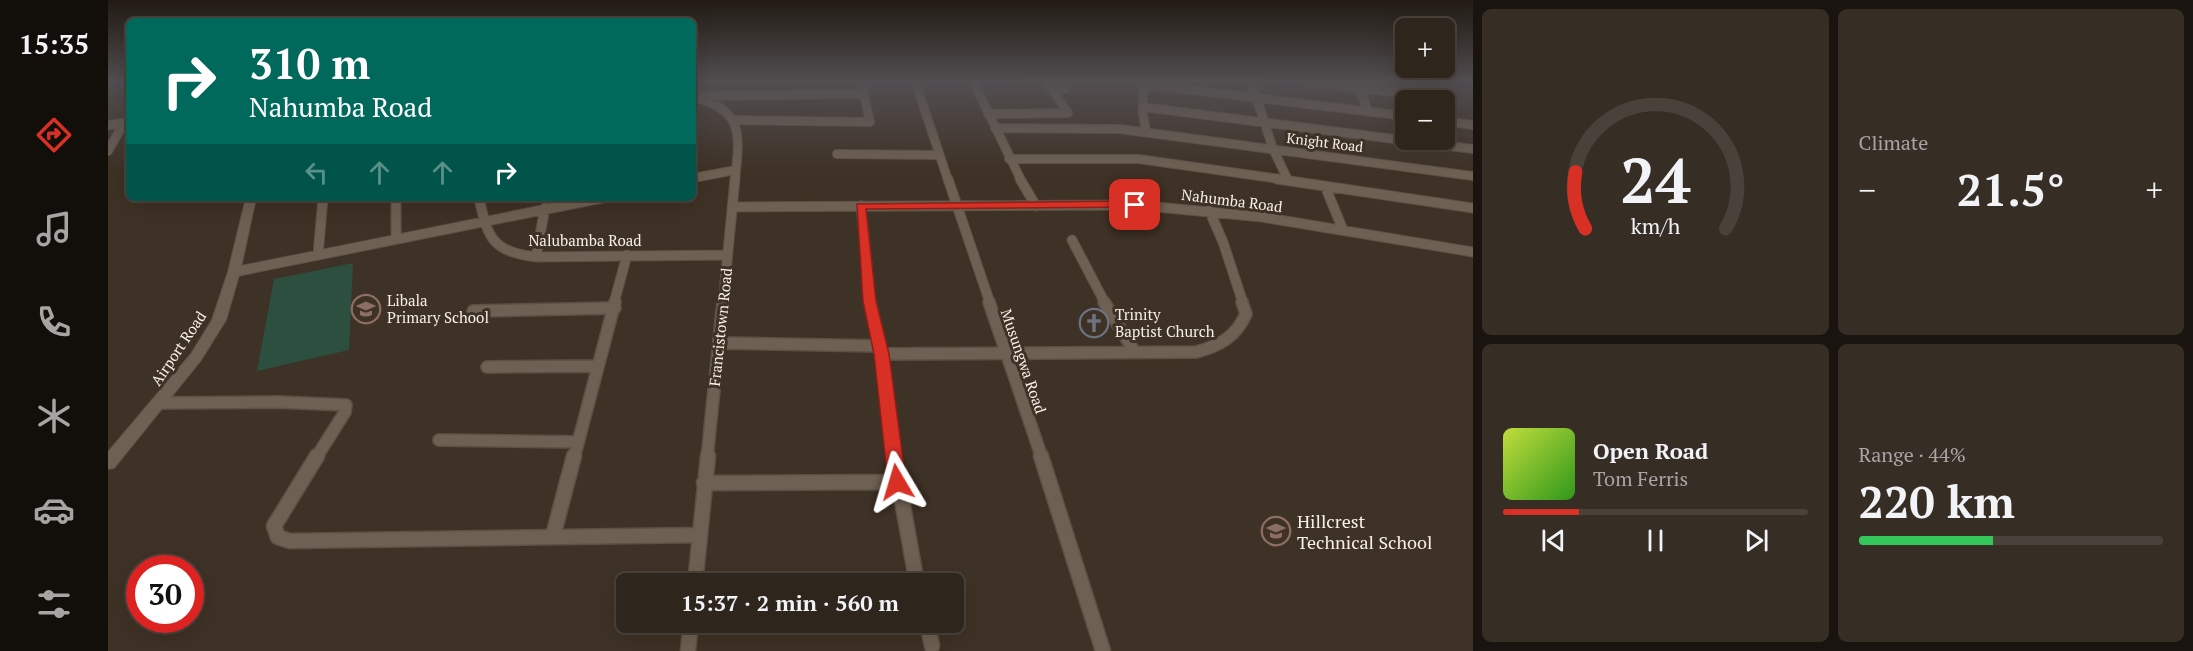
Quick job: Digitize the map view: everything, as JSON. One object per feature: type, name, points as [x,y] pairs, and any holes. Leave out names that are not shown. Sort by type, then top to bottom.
[{"type":"street","points":[[727,111],[735,120],[870,122],[867,111]]},
{"type":"street","name":"Musungwa Road","points":[[924,111],[1058,507],[1102,651]]},
{"type":"street","points":[[1036,206],[1009,159],[988,114],[1068,113],[1067,111]]},
{"type":"street","points":[[1144,111],[1146,131]]},
{"type":"street","points":[[1184,111],[1473,150]]},
{"type":"street","points":[[1262,111],[1273,149],[1288,180]]},
{"type":"street","points":[[1371,111],[1395,115]]},
{"type":"street","name":"Francistown Road","points":[[696,573],[736,170],[735,120]]},
{"type":"street","points":[[108,125],[126,122]]},
{"type":"street","points":[[108,151],[126,122]]},
{"type":"street","points":[[1455,123],[1473,125]]},
{"type":"street","name":"Knight Road","points":[[995,128],[1112,128],[1146,131],[1473,176]]},
{"type":"street","points":[[837,154],[938,155]]},
{"type":"street","points":[[1009,159],[1139,159],[1473,208]]},
{"type":"street","points":[[696,177],[736,170]]},
{"type":"street","points":[[1325,186],[1343,230]]},
{"type":"street","name":"Airport Road","points":[[108,463],[196,357],[219,320],[234,272],[249,201]]},
{"type":"street","points":[[318,255],[323,201]]},
{"type":"street","points":[[396,201],[396,238]]},
{"type":"street","name":"Nalubamba Road","points":[[479,201],[482,220],[497,247],[510,254],[536,257],[728,255]]},
{"type":"street","points":[[234,272],[544,208],[561,202]]},
{"type":"street","name":"Nahumba Road","points":[[732,207],[1135,205],[1209,210],[1473,252]]},
{"type":"street","points":[[861,206],[870,301],[881,350],[897,482],[916,573]]},
{"type":"street","points":[[536,257],[544,208]]},
{"type":"street","points":[[719,343],[1006,354],[1196,352],[1219,346],[1233,336],[1243,323],[1246,314],[1223,242],[1209,210]]},
{"type":"street","points":[[1072,240],[1107,307],[1134,351]]},
{"type":"street","points":[[553,536],[597,366],[615,308],[627,255]]},
{"type":"street","points":[[473,311],[615,308]]},
{"type":"street","points":[[487,367],[597,366]]},
{"type":"street","points":[[160,403],[278,402],[346,405],[345,412],[274,526],[278,537],[290,541],[700,535]]},
{"type":"street","points":[[439,440],[577,442]]},
{"type":"street","points":[[704,483],[897,482]]},
{"type":"street","points":[[688,651],[690,633]]},
{"type":"street","points":[[929,633],[932,646]]},
{"type":"green space","points":[[353,263],[349,350],[257,371],[274,279]]},
{"type":"place","name":"Libala Primary School","points":[[366,309]]},
{"type":"place","name":"Trinity Baptist Church","points":[[1094,323]]},
{"type":"place","name":"Hillcrest Technical School","points":[[1276,531]]},
{"type":"route","points":[[897,482],[882,354],[870,301],[861,206],[1135,205]]}]
